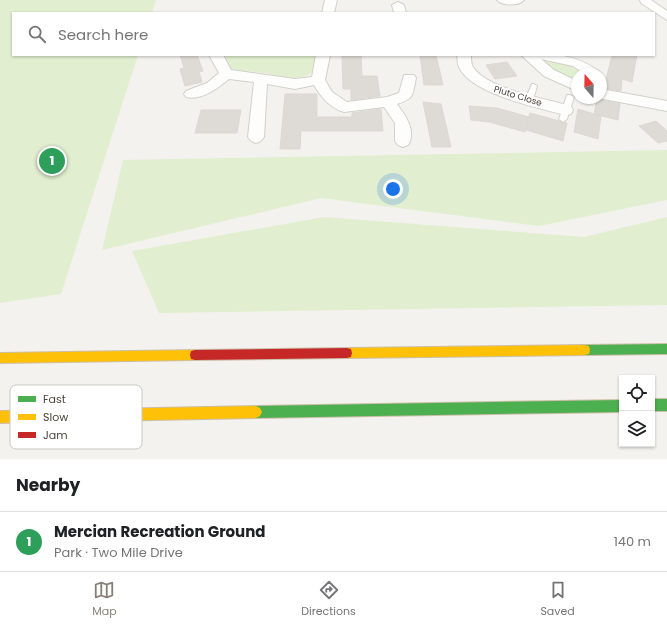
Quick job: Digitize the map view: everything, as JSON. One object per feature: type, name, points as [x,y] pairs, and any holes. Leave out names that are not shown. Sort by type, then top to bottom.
[{"type":"highway","points":[[0,358],[667,349]]},
{"type":"highway","points":[[655,405],[667,405]]},
{"type":"highway","points":[[142,414],[619,406]]},
{"type":"highway","points":[[0,417],[10,417]]},
{"type":"street","points":[[328,12],[331,0]]},
{"type":"street","points":[[503,0],[518,0]]},
{"type":"street","points":[[645,1],[665,13]]},
{"type":"street","points":[[217,56],[226,74]]},
{"type":"street","points":[[323,56],[318,80],[327,95],[344,107],[388,102],[405,96],[409,78]]},
{"type":"street","name":"Pluto Close","points":[[464,56],[463,59],[470,76],[494,89],[529,100],[569,103]]},
{"type":"street","points":[[529,56],[549,73],[569,103]]},
{"type":"street","points":[[545,56],[577,63],[585,68]]},
{"type":"street","points":[[191,94],[212,86],[226,74],[295,84],[318,80]]},
{"type":"street","points":[[256,137],[261,78]]},
{"type":"street","points":[[607,83],[627,98]]},
{"type":"street","points":[[607,95],[667,106]]},
{"type":"street","points":[[388,102],[402,122],[403,141]]},
{"type":"lane","points":[[529,100],[534,86]]},
{"type":"green space","points":[[0,0],[156,0],[152,12],[12,12],[12,56],[138,56],[61,294],[0,303]]},
{"type":"green space","points":[[223,56],[318,56],[312,72],[307,76],[293,78],[233,70]]},
{"type":"green space","points":[[541,59],[568,65],[574,68],[571,68],[571,79],[553,71]]},
{"type":"green space","points":[[667,150],[667,200],[539,226],[321,198],[102,250],[123,160]]},
{"type":"green space","points":[[324,217],[584,237],[667,217],[667,305],[159,313],[132,251]]},
{"type":"building","points":[[180,56],[197,56],[203,71],[199,72],[202,82],[185,86],[180,69],[184,68]]},
{"type":"building","points":[[342,56],[361,56],[362,76],[377,76],[380,96],[351,100],[351,89],[343,89]]},
{"type":"building","points":[[420,56],[436,56],[443,85],[424,85]]},
{"type":"building","points":[[612,56],[637,56],[632,82],[622,79],[621,91],[607,89],[607,76]]},
{"type":"building","points":[[507,62],[517,76],[495,79],[486,65]]},
{"type":"building","points":[[285,94],[317,94],[317,117],[352,117],[352,113],[381,109],[383,131],[301,131],[300,149],[280,149]]},
{"type":"building","points":[[607,101],[620,104],[618,120],[594,114],[596,104],[607,104]]},
{"type":"building","points":[[423,102],[441,104],[451,147],[432,147]]},
{"type":"building","points":[[469,106],[497,108],[529,117],[525,132],[489,122],[471,120]]},
{"type":"building","points":[[578,109],[601,116],[598,139],[574,132]]},
{"type":"building","points":[[201,110],[241,110],[237,133],[195,133]]},
{"type":"building","points":[[530,113],[567,123],[563,141],[526,130]]},
{"type":"building","points":[[656,121],[667,131],[667,141],[658,143],[639,126]]},
{"type":"traffic: fast","points":[[585,350],[667,349]]},
{"type":"traffic: fast","points":[[655,405],[667,405]]},
{"type":"traffic: fast","points":[[256,412],[619,406]]},
{"type":"traffic: slow","points":[[347,353],[585,350]]},
{"type":"traffic: slow","points":[[0,358],[195,355]]},
{"type":"traffic: slow","points":[[142,414],[256,412]]},
{"type":"traffic: slow","points":[[0,417],[10,417]]},
{"type":"traffic: jam","points":[[195,355],[347,353]]},
{"type":"place","name":"Mercian Recreation Ground","points":[[52,161]]}]
